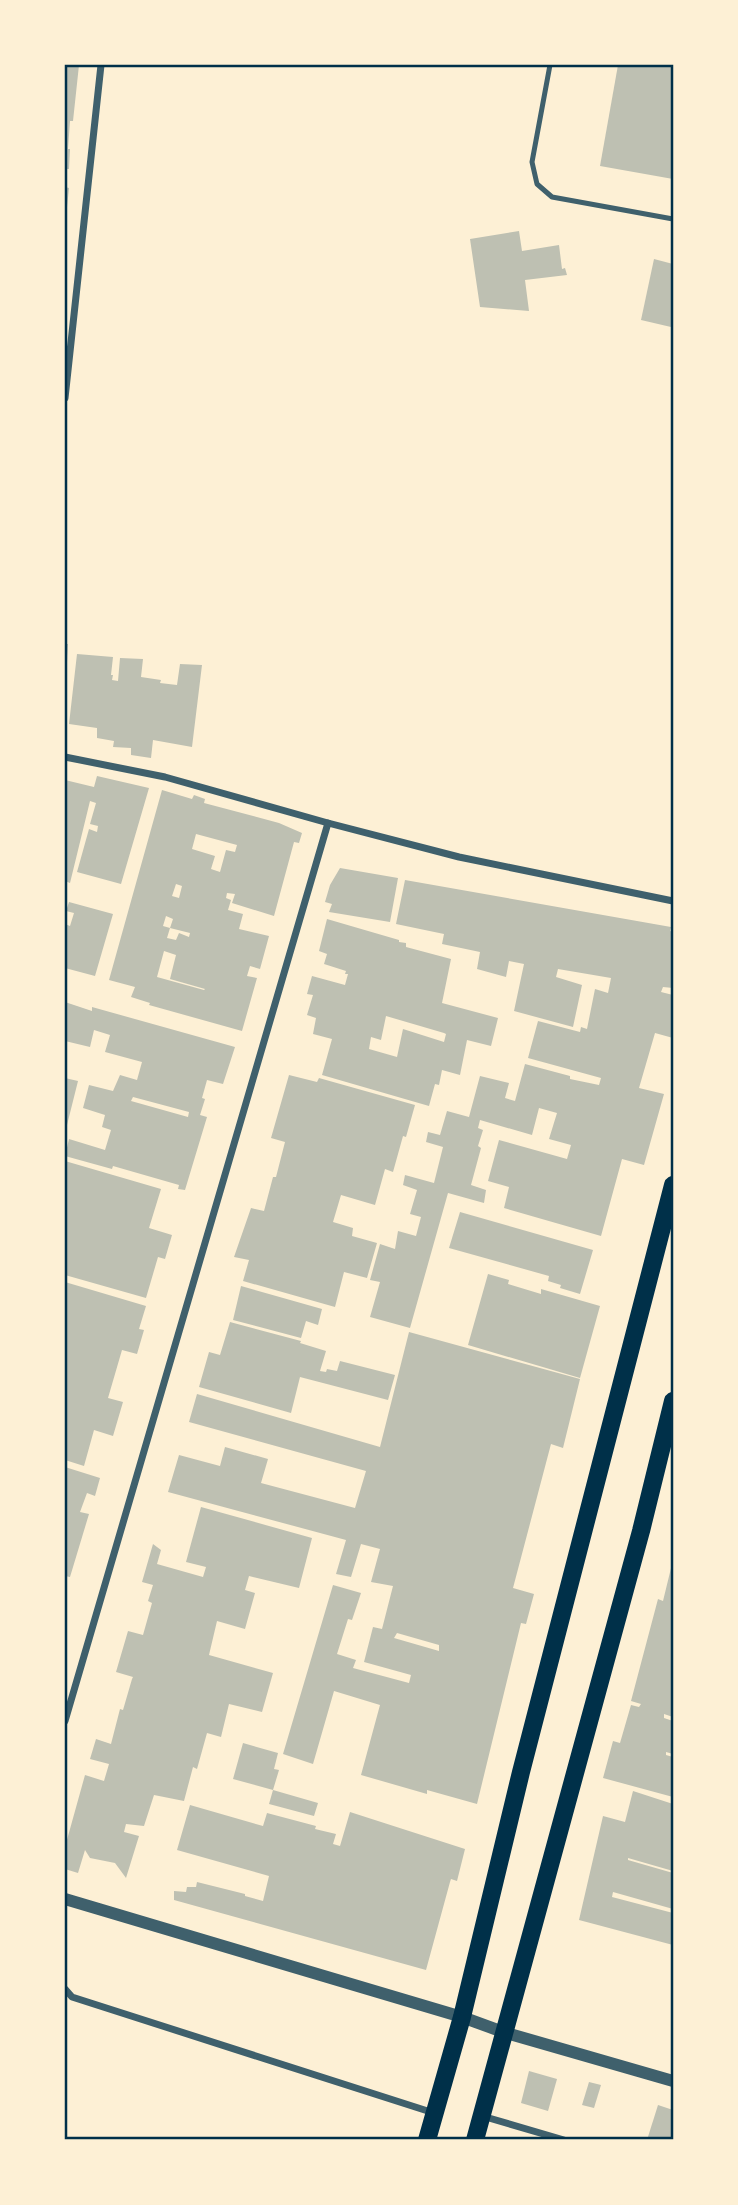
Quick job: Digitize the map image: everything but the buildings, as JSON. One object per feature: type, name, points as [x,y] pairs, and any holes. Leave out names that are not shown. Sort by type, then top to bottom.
[{"type":"main road","points":[[427,2140],[462,2017],[524,1759],[673,1185]]},
{"type":"main road","points":[[475,2140],[617,1622],[673,1401]]},
{"type":"street","points":[[65,398],[101,65]]},
{"type":"street","points":[[65,757],[165,777],[459,857],[673,901]]},
{"type":"street","points":[[65,1721],[328,823]]},
{"type":"street","points":[[65,1899],[673,2081]]},
{"type":"street","points":[[65,1989],[72,1997],[435,2113]]},
{"type":"street","points":[[481,2116],[564,2140]]},
{"type":"lane","points":[[550,65],[533,162],[537,184],[552,197],[673,219]]}]
